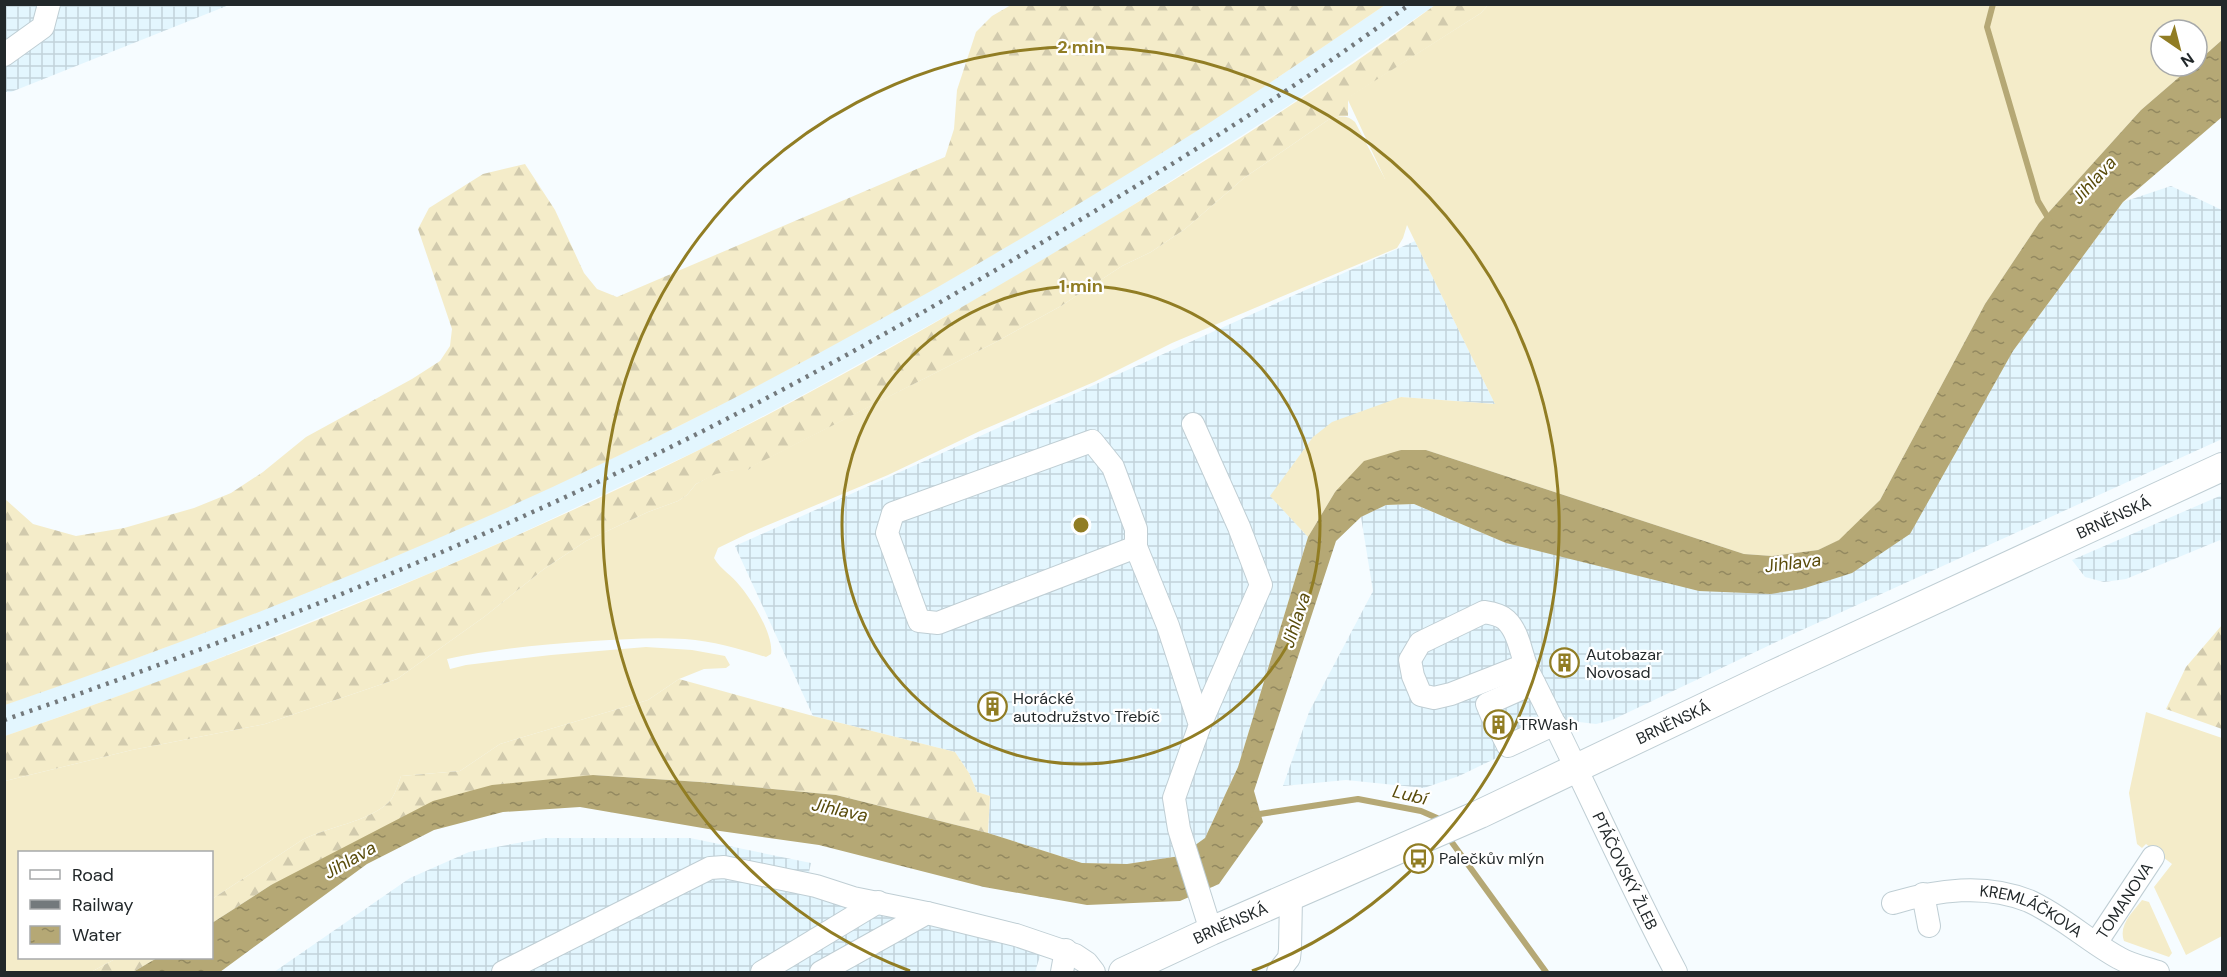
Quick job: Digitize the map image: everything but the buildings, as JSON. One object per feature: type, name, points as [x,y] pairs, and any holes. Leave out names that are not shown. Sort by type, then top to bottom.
[{"type":"main road","name":"BRNĚNSKÁ","points":[[1123,972],[1480,814],[1772,675],[2223,467]]},
{"type":"street","points":[[4,55],[43,27],[49,4]]},
{"type":"street","points":[[1193,424],[1239,527],[1261,585],[1200,725],[1174,798],[1179,830],[1211,932]]},
{"type":"street","points":[[1136,547],[938,623],[920,621],[887,533],[893,513],[1092,441],[1113,467],[1136,529],[1136,547],[1168,626],[1200,725]]},
{"type":"street","name":"PTÁČOVSKÝ ŽLEB","points":[[1530,674],[1434,698],[1421,695],[1413,676],[1410,660],[1420,643],[1484,612],[1505,619],[1516,634],[1530,674],[1555,711],[1623,867],[1676,972]]},
{"type":"street","points":[[1530,674],[1487,704],[1508,746],[1555,711]]},
{"type":"street","name":"TOMANOVA","points":[[2096,943],[2153,857]]},
{"type":"street","points":[[503,972],[710,868],[724,867],[816,886],[853,898],[1016,935],[1064,961],[1082,959],[1094,972]]},
{"type":"street","name":"KREMLÁČKOVA","points":[[1893,903],[1923,894],[1950,890],[1989,891],[2029,901],[2121,959],[2158,972]]},
{"type":"street","points":[[1923,894],[1929,926]]},
{"type":"street","points":[[1278,972],[1288,958],[1290,949],[1291,897]]},
{"type":"street","points":[[762,972],[878,902]]},
{"type":"street","points":[[821,972],[927,913]]},
{"type":"shaded area","points":[[4,5],[229,5],[11,92],[5,92]]},
{"type":"shaded area","points":[[1385,5],[1435,5],[1288,106],[1108,221],[991,291],[703,448],[428,574],[167,679],[5,736],[4,705],[156,651],[417,546],[586,471],[800,363],[976,265],[1271,82]]},
{"type":"shaded area","points":[[2171,186],[2222,210],[2222,439],[1791,635],[1612,720],[1596,724],[1579,722],[1557,729],[1459,776],[1424,788],[1346,780],[1283,786],[1309,712],[1373,591],[1361,517],[1386,505],[1414,504],[1506,543],[1802,589],[2013,351],[2123,202]]},
{"type":"shaded area","points":[[1415,241],[1495,404],[1401,397],[1313,437],[1271,496],[1308,537],[1238,767],[1205,838],[1180,856],[1127,864],[1082,863],[988,833],[990,796],[977,792],[969,773],[955,752],[813,716],[735,546]]},
{"type":"shaded area","points":[[2222,495],[2222,546],[2220,540],[2126,579],[2104,582],[2085,577],[2072,560]]},
{"type":"shaded area","points":[[545,838],[690,838],[811,863],[805,890],[1042,950],[1035,972],[274,972],[410,878],[469,852]]},
{"type":"green space","points":[[1011,5],[1385,5],[1209,123],[1062,214],[877,321],[689,421],[522,501],[352,575],[179,642],[5,705],[5,499],[33,524],[76,536],[124,528],[194,508],[231,493],[263,472],[306,437],[412,379],[440,361],[450,346],[452,329],[418,229],[429,208],[483,174],[525,164],[555,210],[584,273],[597,289],[617,297],[945,157],[954,129],[957,90],[976,32],[992,16]]},
{"type":"green space","points":[[1435,5],[1488,5],[1481,13],[1348,98],[1348,116],[1328,120],[1244,178],[1185,229],[1151,252],[1122,266],[1061,306],[994,343],[748,470],[716,474],[696,484],[687,495],[678,501],[648,512],[586,541],[544,569],[484,617],[397,679],[265,724],[132,750],[5,781],[5,736],[182,673],[358,604],[444,567],[616,490],[701,449],[838,377],[1018,274],[1204,161],[1298,101]]},
{"type":"green space","points":[[1488,5],[2222,5],[2222,40],[2209,51],[2209,18],[2149,18],[2149,78],[2178,78],[2141,110],[2039,223],[1985,304],[1880,500],[1840,540],[1818,550],[1772,556],[1744,554],[1426,450],[1401,450],[1335,492],[1308,537],[1270,496],[1313,437],[1332,422],[1401,397],[1495,404],[1407,225],[1397,248],[1172,343],[1094,382],[980,431],[888,475],[718,548],[714,558],[745,592],[766,628],[771,654],[766,657],[706,642],[651,638],[538,645],[447,659],[450,669],[551,655],[646,647],[692,650],[725,656],[730,665],[726,668],[704,669],[679,679],[648,700],[500,744],[460,771],[401,776],[393,797],[381,809],[302,840],[213,898],[213,851],[18,851],[18,959],[115,959],[91,972],[5,972],[5,781],[132,750],[265,724],[397,679],[484,617],[544,569],[586,541],[648,512],[678,501],[687,495],[696,484],[716,473],[748,470],[994,343],[1061,306],[1122,266],[1151,252],[1185,229],[1244,178],[1328,120],[1343,116],[1355,122],[1385,179],[1347,98],[1481,13]]},
{"type":"green space","points":[[2222,625],[2222,729],[2166,709],[2186,667]]},
{"type":"green space","points":[[679,679],[955,752],[969,773],[977,792],[990,796],[988,833],[836,795],[700,782],[593,775],[271,885],[213,922],[213,898],[302,840],[381,809],[393,797],[401,776],[460,771],[500,744],[648,700]]},
{"type":"green space","points":[[2146,712],[2222,738],[2222,936],[2186,955],[2154,887],[2172,864],[2146,844],[2142,848],[2137,844],[2129,793]]},
{"type":"green space","points":[[2142,900],[2149,902],[2172,953],[2169,957],[2124,941],[2125,924]]},
{"type":"green space","points":[[115,959],[155,959],[133,972],[91,972]]},
{"type":"water","name":"Jihlava","points":[[2222,40],[2222,117],[2123,202],[2013,351],[1910,534],[1852,573],[1802,589],[1771,594],[1699,591],[1506,543],[1414,504],[1386,505],[1361,517],[1336,541],[1254,791],[1263,822],[1219,884],[1180,901],[1087,905],[984,887],[819,845],[580,807],[503,812],[434,830],[367,864],[220,972],[133,972],[155,959],[213,959],[213,922],[271,885],[433,801],[492,785],[593,775],[700,782],[836,795],[988,833],[1082,863],[1127,864],[1180,856],[1205,838],[1238,767],[1308,537],[1335,492],[1364,461],[1401,450],[1426,450],[1744,554],[1772,556],[1818,550],[1839,540],[1880,500],[1985,304],[2039,223],[2141,110],[2178,78],[2209,78],[2209,51]]},
{"type":"waterway","points":[[1993,4],[1987,27],[2038,201],[2050,221]]},
{"type":"waterway","name":"Lubí","points":[[1253,815],[1358,799],[1421,811],[1437,818],[1440,823]]},
{"type":"waterway","name":"Lubí","points":[[1448,837],[1546,972]]},
{"type":"railway","points":[[4,720],[180,657],[354,589],[526,515],[695,435],[881,336],[1107,204],[1283,93],[1410,4]]},
{"type":"place","name":"Autobazar Novosad","points":[[1565,663]]},
{"type":"place","name":"Horácké autodružstvo Třebíč","points":[[992,707]]},
{"type":"place","name":"TRWash","points":[[1498,724]]},
{"type":"place","name":"Palečkův mlýn","points":[[1418,858]]}]
